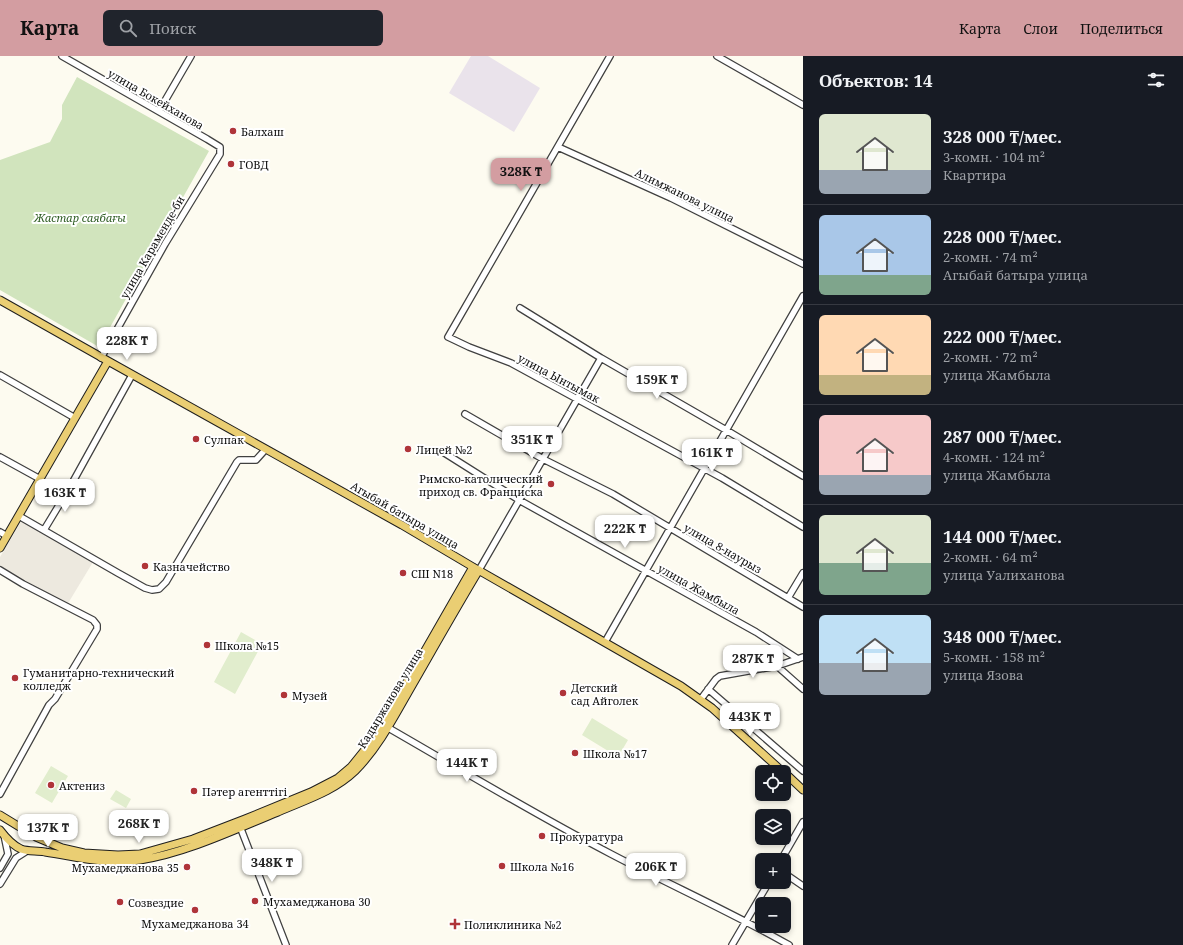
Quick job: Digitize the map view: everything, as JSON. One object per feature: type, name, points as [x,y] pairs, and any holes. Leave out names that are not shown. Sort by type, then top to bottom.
[{"type":"main road","name":"Агыбай батыра улица","points":[[0,300],[104,360],[402,525],[681,686],[712,708],[776,765]]},
{"type":"main road","name":"улица Караменде-би","points":[[0,547],[75,418],[104,360]]},
{"type":"main road","name":"Кадыржанова улица","points":[[30,851],[95,861],[140,860],[191,846],[239,825],[314,797],[342,783],[367,757],[476,569]]},
{"type":"main road","name":"Агыбай батыра улица","points":[[791,779],[803,790]]},
{"type":"main road","name":"Кадыржанова улица","points":[[0,815],[36,837],[62,848],[84,853],[118,855],[140,854],[239,825]]},
{"type":"main road","points":[[14,823],[6,827],[2,833],[17,847],[30,851],[38,848],[39,845],[36,837]]},
{"type":"street","name":"улица Бокейханова","points":[[62,56],[220,147]]},
{"type":"street","points":[[159,112],[191,56]]},
{"type":"street","points":[[558,147],[610,56]]},
{"type":"street","points":[[717,56],[803,105]]},
{"type":"street","name":"улица Караменде-би","points":[[104,360],[165,244],[220,154],[220,147]]},
{"type":"street","name":"Алимжанова улица","points":[[558,147],[671,198],[803,264]]},
{"type":"street","name":"улица Ынтымак","points":[[558,147],[448,337],[468,347],[511,363],[704,469],[803,527]]},
{"type":"street","points":[[605,642],[803,296]]},
{"type":"street","points":[[520,308],[600,358],[803,476]]},
{"type":"street","name":"Кадыржанова улица","points":[[476,569],[519,500],[600,358]]},
{"type":"street","points":[[0,375],[75,418]]},
{"type":"street","points":[[44,530],[70,487],[132,375]]},
{"type":"street","name":"улица 8-наурыз","points":[[465,414],[543,459],[614,494],[803,607]]},
{"type":"street","points":[[18,516],[145,588],[152,590],[159,589],[166,582],[237,462],[239,460],[256,460],[265,450]]},
{"type":"street","name":"улица Жамбыла","points":[[443,452],[519,500],[801,658]]},
{"type":"street","points":[[0,457],[40,479]]},
{"type":"street","points":[[0,532],[7,536]]},
{"type":"street","points":[[0,570],[23,584],[92,620],[97,625],[97,629],[55,699],[49,705],[0,794]]},
{"type":"street","points":[[788,598],[803,573]]},
{"type":"street","points":[[701,699],[720,676],[777,666],[801,658]]},
{"type":"street","points":[[777,666],[803,689]]},
{"type":"street","points":[[708,690],[803,771]]},
{"type":"street","points":[[385,726],[609,853],[747,921],[789,945]]},
{"type":"street","points":[[785,853],[803,822]]},
{"type":"street","points":[[239,825],[286,945]]},
{"type":"street","points":[[0,868],[8,854],[2,833]]},
{"type":"street","points":[[0,884],[16,858],[30,851]]},
{"type":"street","points":[[791,878],[803,886]]},
{"type":"street","points":[[732,945],[765,889]]},
{"type":"shaded area","points":[[471,56],[488,56],[540,88],[514,132],[449,93]]},
{"type":"shaded area","points":[[22,520],[93,562],[67,605],[0,566],[0,557]]},
{"type":"green space","name":"Жастар саябағы","points":[[77,77],[209,151],[99,347],[0,290],[0,160],[50,142],[62,119],[62,105]]},
{"type":"green space","points":[[241,632],[262,644],[235,694],[214,682]]},
{"type":"green space","points":[[592,718],[628,740],[618,757],[582,735]]},
{"type":"green space","name":"Актениз","points":[[51,766],[68,776],[52,803],[35,793]]},
{"type":"green space","points":[[116,790],[131,799],[126,808],[110,799]]},
{"type":"place","name":"Балхаш","points":[[233,131]]},
{"type":"place","name":"ГОВД","points":[[231,164]]},
{"type":"place","name":"Сулпак","points":[[196,439]]},
{"type":"place","name":"Лицей №2","points":[[408,449]]},
{"type":"place","name":"Римско-католический приход св. Франциска","points":[[551,484]]},
{"type":"place","name":"Казначейство","points":[[145,566]]},
{"type":"place","name":"СШ N18","points":[[403,573]]},
{"type":"place","name":"Школа №15","points":[[207,645]]},
{"type":"place","name":"Гуманитарно-технический колледж","points":[[15,678]]},
{"type":"place","name":"Детский сад Айголек","points":[[563,693]]},
{"type":"place","name":"Музей","points":[[284,695]]},
{"type":"place","name":"Школа №17","points":[[575,753]]},
{"type":"place","name":"Актениз","points":[[51,785]]},
{"type":"place","name":"Пәтер агенттігі","points":[[194,791]]},
{"type":"place","name":"Прокуратура","points":[[542,836]]},
{"type":"place","name":"Школа №16","points":[[502,866]]},
{"type":"place","name":"Мухамеджанова 35","points":[[187,867]]},
{"type":"place","name":"Мухамеджанова 30","points":[[255,901]]},
{"type":"place","name":"Созвездие","points":[[120,902]]},
{"type":"place","name":"Мухамеджанова 34","points":[[195,910]]},
{"type":"place","name":"Поликлиника №2","points":[[455,924]]}]
